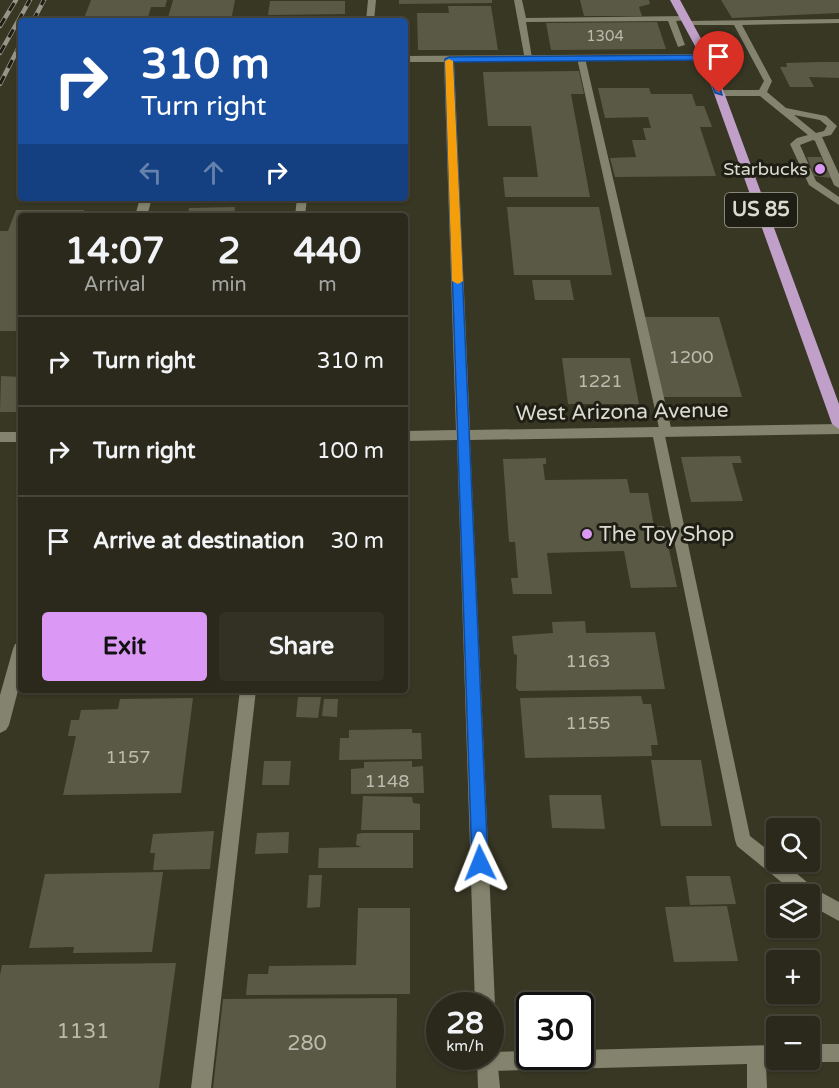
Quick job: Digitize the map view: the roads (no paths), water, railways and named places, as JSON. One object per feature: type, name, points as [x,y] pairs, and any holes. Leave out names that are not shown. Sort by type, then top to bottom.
[{"type":"highway","name":"US 85","points":[[675,0],[706,57],[839,424]]},
{"type":"street","points":[[370,18],[372,0]]},
{"type":"street","points":[[408,59],[706,57]]},
{"type":"street","points":[[449,59],[485,992]]},
{"type":"street","name":"West Arizona Avenue","points":[[408,436],[839,429]]},
{"type":"street","points":[[0,437],[18,437]]},
{"type":"street","points":[[0,725],[18,660]]},
{"type":"street","points":[[488,1070],[489,1088]]},
{"type":"lane","points":[[518,0],[528,58]]},
{"type":"lane","points":[[522,20],[671,18],[686,21],[737,23],[839,21]]},
{"type":"lane","points":[[671,18],[681,45]]},
{"type":"lane","points":[[737,23],[768,81],[762,93]]},
{"type":"lane","points":[[581,58],[662,432],[743,840],[797,884]]},
{"type":"lane","points":[[719,93],[762,93],[819,140],[839,185]]},
{"type":"lane","points":[[782,110],[817,117],[831,123],[831,131],[795,144],[812,183],[839,202]]},
{"type":"lane","points":[[201,1088],[248,693]]},
{"type":"lane","points":[[820,901],[839,912]]},
{"type":"lane","points":[[820,1053],[839,1053]]},
{"type":"lane","points":[[756,1055],[757,1088]]},
{"type":"lane","points":[[504,1059],[766,1055]]},
{"type":"railway","points":[[0,26],[16,0]]},
{"type":"railway","points":[[20,18],[30,0]]},
{"type":"railway","points":[[35,18],[44,0]]},
{"type":"railway","points":[[0,53],[18,21]]},
{"type":"railway","points":[[0,84],[18,49]]},
{"type":"place","name":"Starbucks","points":[[820,169]]},
{"type":"place","name":"The Toy Shop","points":[[587,534]]}]
